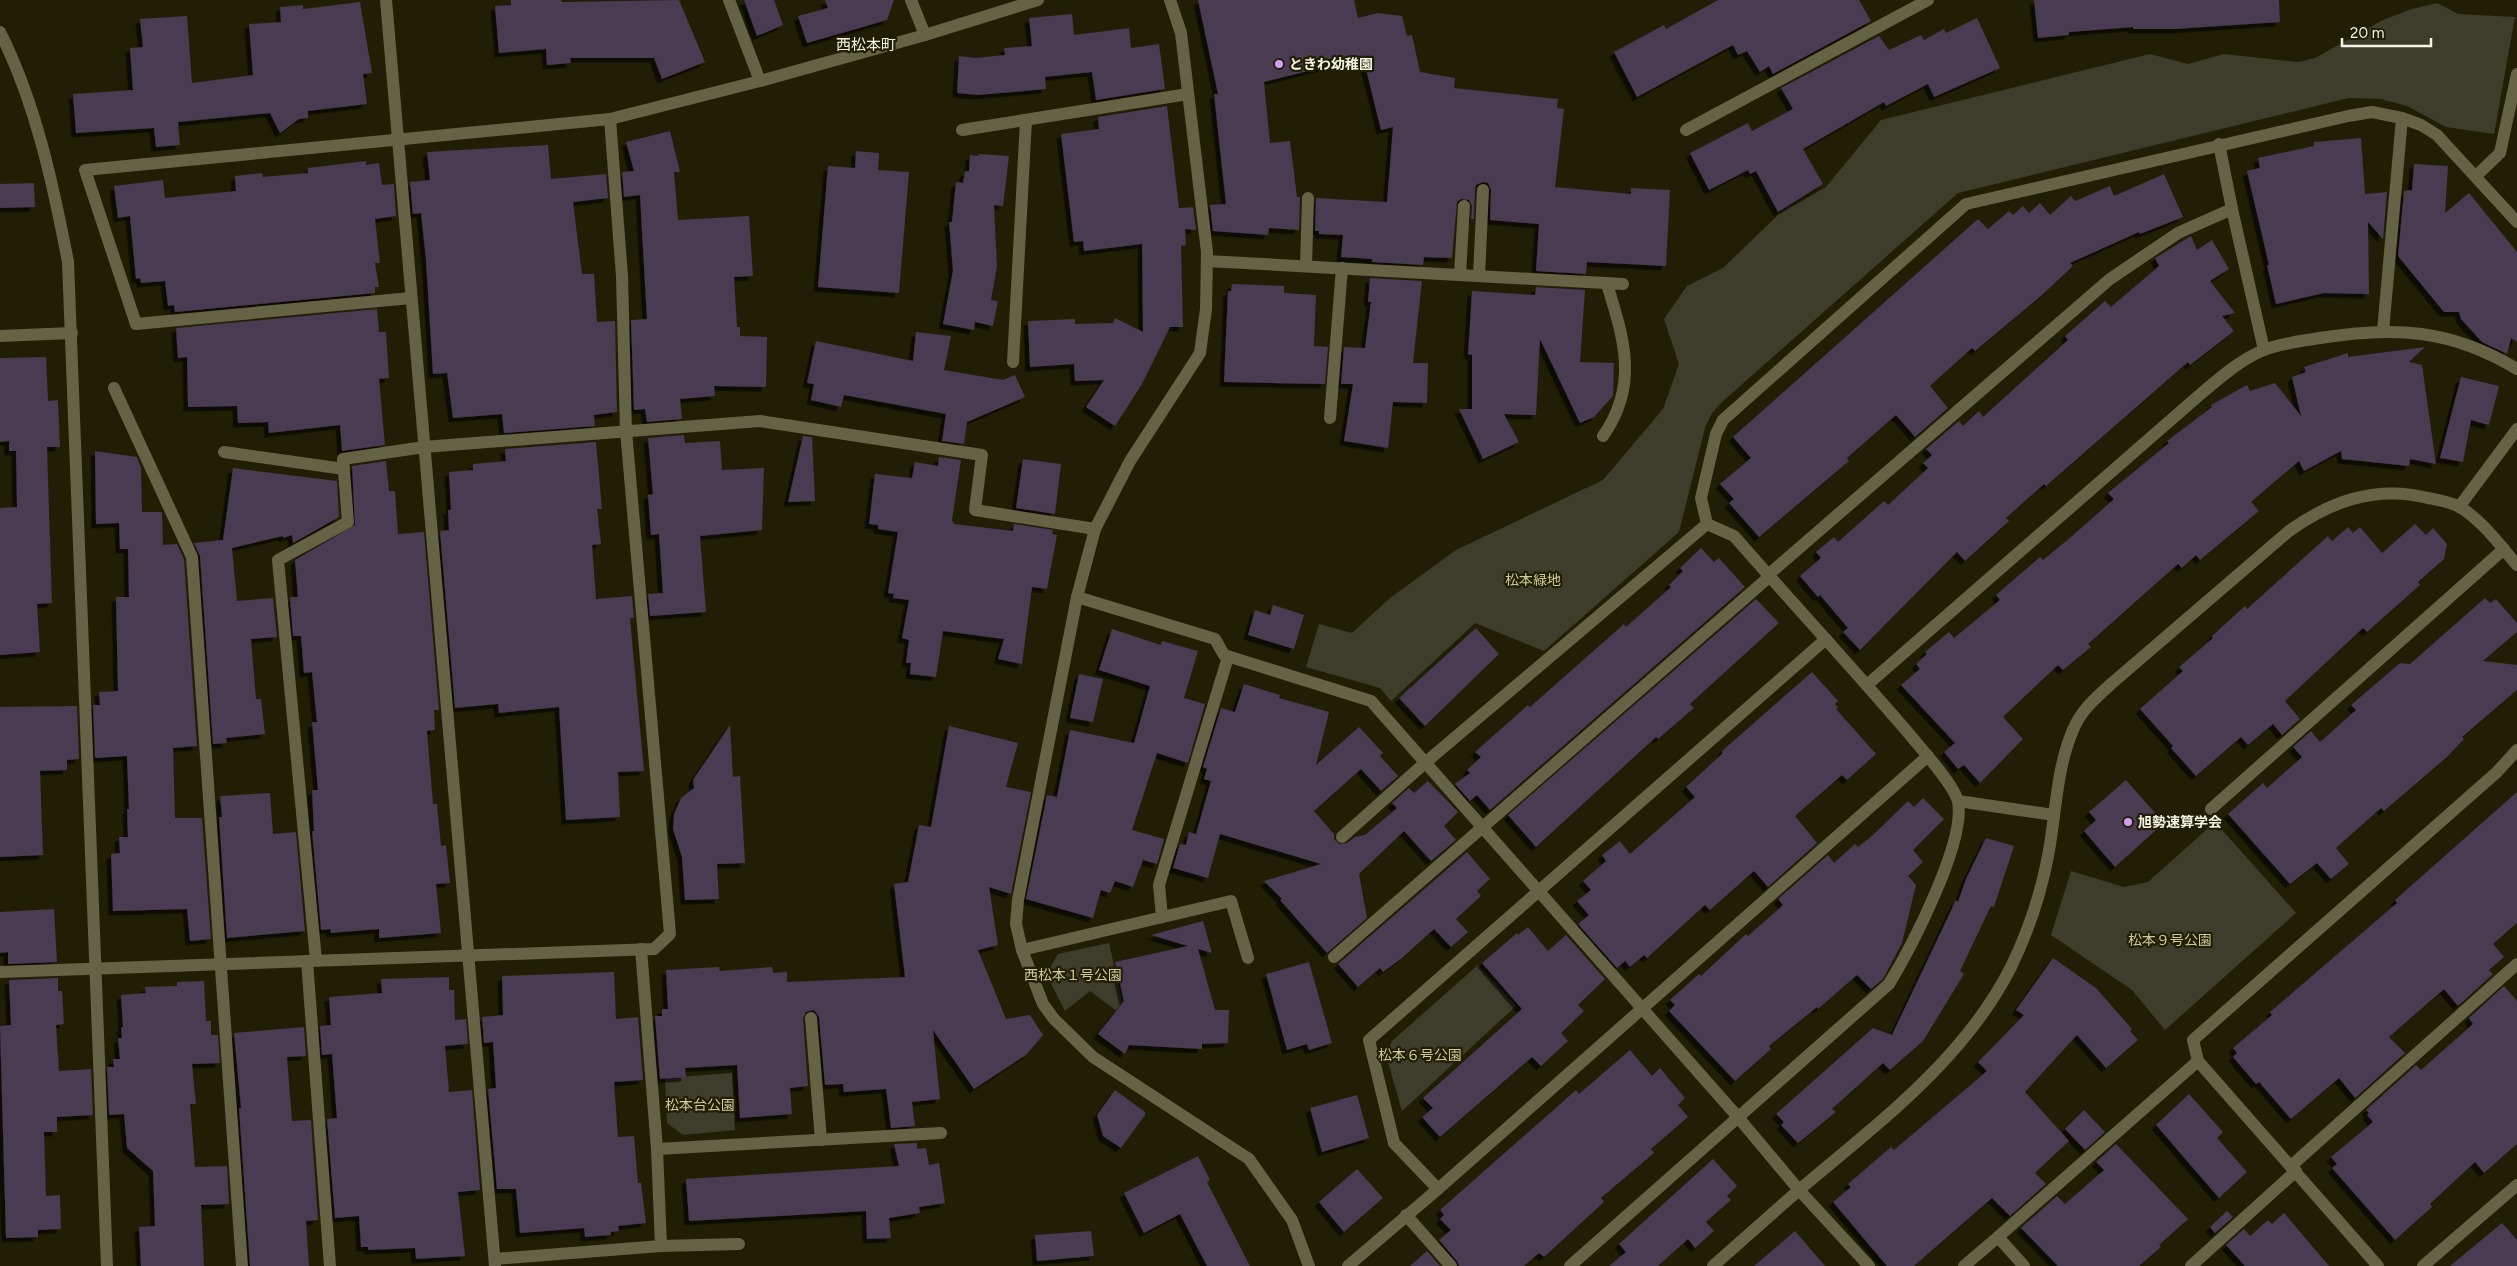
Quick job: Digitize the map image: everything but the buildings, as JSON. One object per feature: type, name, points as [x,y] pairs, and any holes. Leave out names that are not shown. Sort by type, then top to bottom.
[{"type":"street","points":[[386,0],[495,1262],[660,1246],[739,1244]]},
{"type":"street","points":[[729,0],[760,81]]},
{"type":"street","points":[[911,0],[925,35]]},
{"type":"street","points":[[411,298],[136,324],[85,170],[610,119],[760,81],[925,35],[1038,0]]},
{"type":"street","points":[[1170,0],[1181,33],[1206,261],[1206,310],[1200,353],[1130,461],[1096,529],[1077,597],[1018,900],[1016,924],[1022,950],[1043,1004],[1059,1026],[1093,1057],[1249,1159],[1292,1220],[1309,1266]]},
{"type":"street","points":[[1686,130],[1928,0]]},
{"type":"street","points":[[0,32],[27,95],[55,191],[68,262],[106,1266]]},
{"type":"street","points":[[2476,176],[2500,153],[2517,74]]},
{"type":"street","points":[[962,130],[1188,94]]},
{"type":"street","points":[[1707,524],[1701,498],[1716,434],[1723,420],[1966,204],[2220,144],[2372,112],[2402,118],[2421,125],[2437,135],[2517,222]]},
{"type":"street","points":[[2384,331],[2402,118]]},
{"type":"street","points":[[0,972],[469,954],[654,949],[670,934],[626,431],[622,276],[610,119]]},
{"type":"street","points":[[1013,362],[1026,120]]},
{"type":"street","points":[[2220,144],[2232,209],[2264,350]]},
{"type":"street","points":[[1479,276],[1483,190]]},
{"type":"street","points":[[1306,266],[1308,198]]},
{"type":"street","points":[[1460,274],[1464,206]]},
{"type":"street","points":[[1334,958],[1768,576],[2110,279],[2178,233],[2232,209]]},
{"type":"street","points":[[1206,261],[1623,284]]},
{"type":"street","points":[[1330,418],[1342,268]]},
{"type":"street","points":[[1603,436],[1616,417],[1622,400],[1626,369],[1620,324],[1607,284]]},
{"type":"street","points":[[1867,685],[2203,392],[2224,375],[2264,350],[2363,331],[2384,331],[2439,336],[2499,358],[2517,369]]},
{"type":"street","points":[[0,336],[72,334]]},
{"type":"street","points":[[114,388],[192,556],[242,1266]]},
{"type":"street","points":[[330,1266],[311,961],[278,560],[348,522],[343,459],[424,448],[760,421],[982,455],[975,510],[1096,529]]},
{"type":"street","points":[[2458,507],[2517,429]]},
{"type":"street","points":[[224,452],[344,469]]},
{"type":"street","points":[[1713,1266],[1924,1083],[1958,1044],[1996,994],[2012,965],[2040,892],[2068,745],[2084,708],[2289,531],[2311,515],[2339,502],[2379,493],[2423,496],[2458,507],[2483,527],[2517,565]]},
{"type":"street","points":[[1570,1266],[1737,1116],[1863,1009],[1889,984],[1903,961],[1952,853],[1957,829],[1958,801],[1928,756],[1734,536],[1707,524]]},
{"type":"street","points":[[1342,837],[1426,762],[1707,524]]},
{"type":"street","points":[[2211,808],[2504,549]]},
{"type":"street","points":[[1077,597],[1214,639],[1224,655],[1228,657],[1371,700],[1800,1190],[1869,1266]]},
{"type":"street","points":[[1438,1189],[1394,1143],[1368,1040],[1826,639]]},
{"type":"street","points":[[1162,917],[1159,885],[1228,657]]},
{"type":"street","points":[[2378,1266],[2294,1168],[2198,1061],[2193,1040],[2497,772],[2517,750]]},
{"type":"street","points":[[1348,1266],[1438,1189],[1641,1007],[1928,756]]},
{"type":"street","points":[[1958,801],[2054,815]]},
{"type":"street","points":[[1022,950],[1231,901],[1248,958]]},
{"type":"street","points":[[641,949],[657,1149],[660,1246]]},
{"type":"street","points":[[2191,1266],[2294,1168],[2517,964]]},
{"type":"street","points":[[811,1018],[821,1140]]},
{"type":"street","points":[[1964,1266],[2198,1061]]},
{"type":"street","points":[[657,1149],[941,1133]]},
{"type":"street","points":[[2423,1266],[2517,1185]]},
{"type":"street","points":[[1406,1215],[1451,1266]]},
{"type":"street","points":[[1998,1237],[2024,1266]]},
{"type":"green space","name":"松本緑地","points":[[2437,3],[2458,14],[2515,17],[2494,134],[2446,127],[2407,106],[2381,99],[2349,98],[1958,193],[1722,402],[1712,413],[1705,428],[1679,532],[1544,651],[1475,623],[1391,701],[1380,688],[1306,667],[1319,624],[1352,633],[1390,598],[1456,550],[1603,480],[1663,409],[1679,364],[1664,319],[1687,286],[1723,268],[1778,215],[1826,187],[1881,120],[2150,54],[2188,64],[2224,54],[2298,62],[2315,58],[2383,20],[2412,9]]},
{"type":"green space","name":"松本９号公園","points":[[2215,822],[2296,913],[2165,1030],[2132,990],[2051,935],[2071,871],[2124,887],[2148,882]]},
{"type":"green space","name":"西松本１号公園","points":[[1109,943],[1126,1018],[1090,991],[1065,1011],[1046,974],[1058,954]]},
{"type":"green space","name":"松本６号公園","points":[[1478,965],[1516,1006],[1402,1111],[1386,1055],[1392,1041]]},
{"type":"green space","name":"松本台公園","points":[[732,1073],[735,1130],[683,1135],[667,1123],[665,1078]]},
{"type":"place","name":"ときわ幼稚園","points":[[1279,64]]},
{"type":"place","name":"旭勢速算学会","points":[[2128,822]]},
{"type":"district","name":"西松本町","points":[[866,45]]}]
